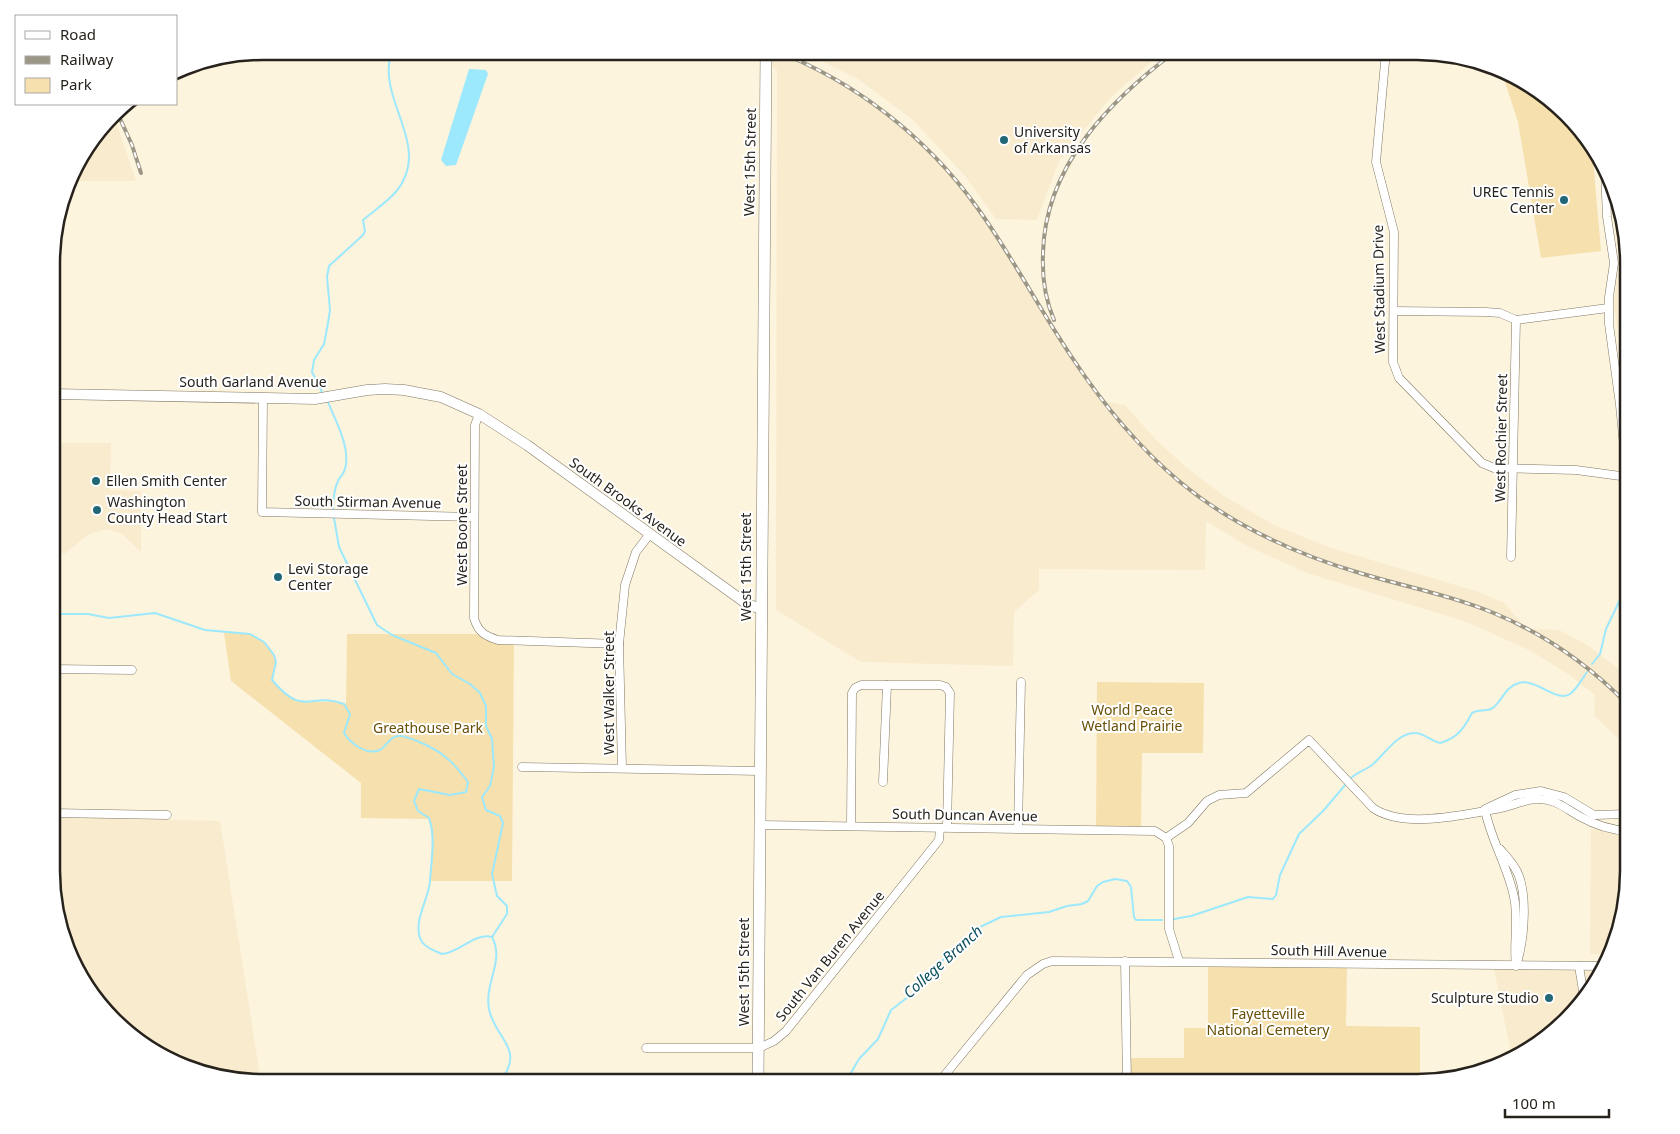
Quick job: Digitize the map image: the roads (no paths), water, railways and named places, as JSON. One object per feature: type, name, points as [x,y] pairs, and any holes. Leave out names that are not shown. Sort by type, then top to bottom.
[{"type":"main road","name":"West 15th Street","points":[[758,1074],[766,60]]},
{"type":"street","name":"West Stadium Drive","points":[[1385,60],[1376,162],[1394,232],[1393,362],[1399,378],[1482,463],[1494,468],[1576,470],[1620,476]]},
{"type":"street","points":[[1606,187],[1607,216],[1614,263],[1608,308],[1620,409]]},
{"type":"street","points":[[1394,311],[1500,313],[1516,320],[1608,308]]},
{"type":"street","name":"West Rochier Street","points":[[1511,557],[1516,320]]},
{"type":"street","name":"South Garland Avenue","points":[[60,394],[263,399],[315,398],[366,390],[404,390],[441,397],[479,414]]},
{"type":"street","name":"South Stirman Avenue","points":[[263,399],[262,512],[474,517]]},
{"type":"street","name":"South Brooks Avenue","points":[[479,414],[527,445],[747,604],[761,609]]},
{"type":"street","name":"West Boone Street","points":[[479,414],[475,425],[474,618],[482,634],[498,640],[619,644]]},
{"type":"street","name":"West Walker Street","points":[[622,768],[619,644],[625,585],[629,567],[636,552],[649,534]]},
{"type":"street","points":[[60,669],[132,670]]},
{"type":"street","points":[[1018,828],[1021,682]]},
{"type":"street","points":[[851,826],[852,693],[855,688],[861,685],[940,685],[946,687],[950,693],[944,828]]},
{"type":"street","points":[[883,782],[887,686]]},
{"type":"street","points":[[1179,961],[1169,929],[1169,846],[1166,838],[1188,823],[1207,801],[1219,795],[1246,793],[1309,740],[1383,815],[1399,818],[1432,818],[1496,809],[1525,800],[1544,799],[1568,807],[1599,826],[1620,830]]},
{"type":"street","points":[[522,767],[761,771]]},
{"type":"street","points":[[1485,810],[1515,795],[1541,791],[1564,797],[1594,814],[1620,814]]},
{"type":"street","points":[[1485,810],[1495,845],[1515,899],[1513,948],[1516,966]]},
{"type":"street","points":[[60,812],[167,814]]},
{"type":"street","name":"South Duncan Avenue","points":[[760,825],[1155,831],[1166,838]]},
{"type":"street","name":"South Van Buren Avenue","points":[[759,1048],[774,1041],[786,1031],[939,840],[944,828]]},
{"type":"street","name":"South Hill Avenue","points":[[951,1074],[1034,969],[1043,964],[1058,960],[1596,966]]},
{"type":"street","points":[[1125,960],[1126,1074]]},
{"type":"street","points":[[1578,966],[1582,989]]},
{"type":"street","points":[[646,1048],[759,1048]]},
{"type":"water","points":[[469,69],[486,70],[488,74],[456,165],[446,166],[441,160]]},
{"type":"waterway","points":[[323,394],[312,372],[314,360],[324,344],[328,323],[330,310],[327,277],[329,266],[363,235],[365,231],[363,220],[397,191],[404,179],[409,163],[405,132],[390,84],[390,60]]},
{"type":"waterway","points":[[328,402],[342,435],[346,452],[345,469],[336,486],[333,510]]},
{"type":"waterway","points":[[334,518],[339,547],[377,625],[392,635],[436,653],[452,674],[470,684],[480,693],[486,706],[486,726],[492,739],[494,767],[490,786],[482,797],[486,810],[500,816],[503,823],[492,874],[497,896],[507,906],[507,914],[492,937],[496,955],[488,999],[492,1020],[510,1052],[510,1061],[505,1074]]},
{"type":"waterway","name":"College Branch","points":[[1592,664],[1600,654],[1606,629],[1620,600]]},
{"type":"waterway","points":[[60,614],[88,614],[109,618],[155,613],[205,630],[250,634],[264,642],[274,655],[276,662],[272,680],[283,692],[300,701],[323,700],[344,704],[350,714],[344,733],[359,748],[370,751],[380,750],[392,738],[400,736],[417,741],[439,752],[457,768],[468,782],[466,792],[450,795],[419,789],[414,801],[418,811],[429,818],[433,841],[429,888],[419,920],[419,935],[426,946],[442,954],[455,950],[479,937],[492,937]]},
{"type":"waterway","name":"College Branch","points":[[1349,780],[1372,765],[1391,745],[1403,736],[1415,733],[1440,743],[1446,741],[1463,728],[1472,713],[1492,709],[1511,687],[1519,683],[1526,682],[1565,696],[1575,689],[1587,672]]},
{"type":"waterway","name":"College Branch","points":[[1174,919],[1191,916],[1248,897],[1273,899],[1276,895],[1280,875],[1299,834],[1323,811],[1346,784]]},
{"type":"waterway","name":"College Branch","points":[[850,1074],[859,1059],[878,1039],[891,1010],[912,994],[952,950],[980,927],[1001,917],[1049,912],[1067,906],[1082,904],[1088,901],[1097,886],[1103,882],[1115,879],[1127,881],[1131,887],[1134,917],[1136,920],[1162,920]]},
{"type":"railway","points":[[797,60],[861,95],[887,114],[935,157],[989,224],[1059,337],[1108,407],[1149,454],[1200,498],[1244,525],[1314,558],[1463,602],[1514,622],[1550,642],[1583,665],[1620,698]]},
{"type":"railway","points":[[1054,320],[1046,296],[1043,253],[1047,221],[1055,192],[1069,164],[1105,114],[1164,60]]},
{"type":"railway","points":[[120,118],[132,145],[141,173]]},
{"type":"place","name":"University of Arkansas","points":[[1004,140]]},
{"type":"place","name":"UREC Tennis Center","points":[[1564,200]]},
{"type":"place","name":"Ellen Smith Center","points":[[96,481]]},
{"type":"place","name":"Washington County Head Start","points":[[97,510]]},
{"type":"place","name":"Levi Storage Center","points":[[278,577]]},
{"type":"place","name":"Sculpture Studio","points":[[1549,998]]},
{"type":"park label","name":"World Peace Wetland Prairie","points":[[1132,718]]},
{"type":"park label","name":"Greathouse Park","points":[[428,728]]},
{"type":"park label","name":"Fayetteville National Cemetery","points":[[1268,1022]]}]
